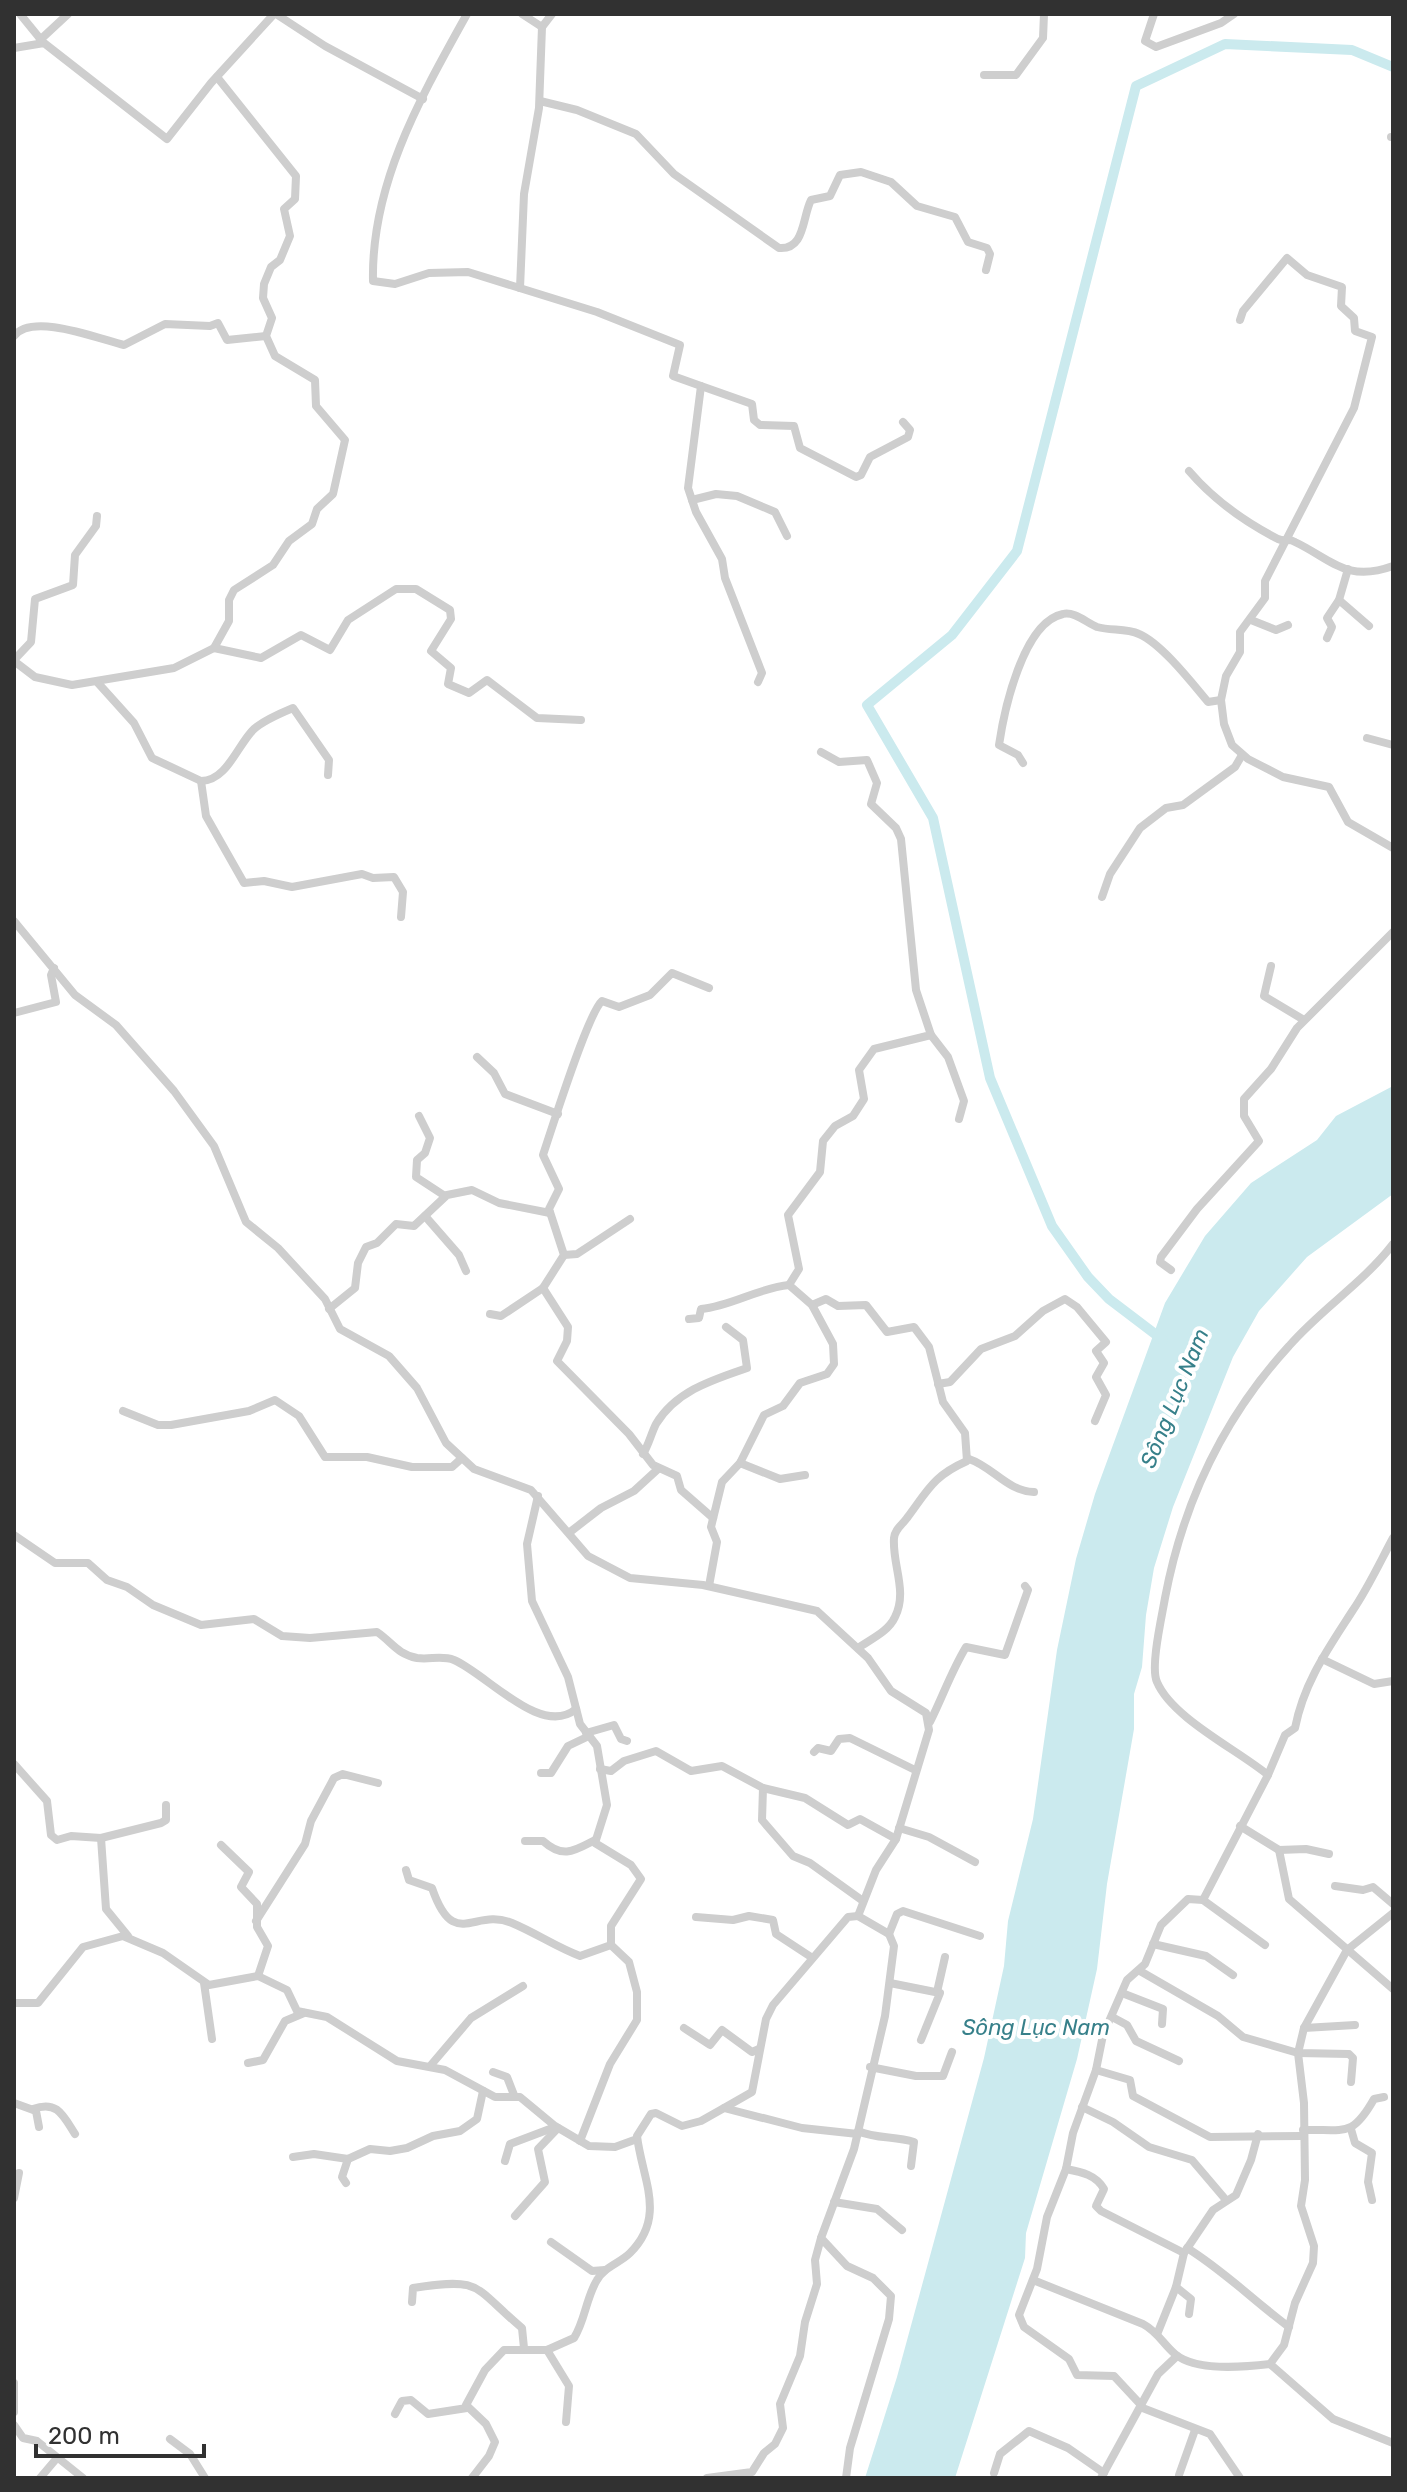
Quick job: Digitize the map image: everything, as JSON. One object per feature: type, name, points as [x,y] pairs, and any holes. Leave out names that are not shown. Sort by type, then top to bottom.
[{"type":"street","points":[[20,14],[42,41],[167,139],[217,77],[275,14],[325,46],[423,99]]},
{"type":"street","points":[[14,48],[42,41],[68,14]]},
{"type":"street","points":[[467,14],[389,172],[375,243],[373,281],[395,284],[429,273],[468,272],[676,342],[680,345],[673,376],[752,404],[754,420],[760,425],[794,426],[798,447],[856,477],[870,457],[908,437],[910,430],[903,422]]},
{"type":"street","points":[[522,14],[542,27]]},
{"type":"street","points":[[520,288],[524,194],[540,101],[542,27],[552,14]]},
{"type":"street","points":[[1154,14],[1145,41],[1156,47],[1221,23],[1234,14]]},
{"type":"street","points":[[984,75],[1016,75],[1043,38],[1042,15]]},
{"type":"street","points":[[97,516],[96,526],[75,555],[73,585],[35,599],[31,642],[14,660],[25,672],[41,679],[72,685],[98,683],[127,674],[174,668],[214,648],[229,621],[229,600],[234,590],[273,565],[289,541],[312,524],[317,509],[333,494],[345,443],[316,406],[315,380],[275,356],[266,336],[272,318],[263,298],[264,284],[269,270],[280,260],[289,239],[284,209],[295,199],[296,176],[217,77]]},
{"type":"street","points":[[540,101],[577,110],[636,134],[674,174],[779,248],[789,249],[797,242],[811,200],[827,198],[840,175],[861,172],[891,182],[917,206],[955,217],[968,242],[987,248],[990,254],[986,270]]},
{"type":"street","points":[[1240,320],[1243,311],[1287,258],[1307,275],[1342,287],[1341,306],[1354,318],[1355,331],[1372,337],[1357,401],[1265,581],[1265,598],[1240,632],[1240,652],[1227,673],[1221,700],[1229,740],[1242,755],[1283,777],[1329,787],[1348,822],[1393,848]]},
{"type":"street","points":[[14,336],[25,328],[59,327],[127,345],[165,324],[210,326],[218,323],[227,340],[266,336]]},
{"type":"street","points":[[701,386],[688,467],[692,500],[722,559],[725,578],[762,673],[758,682]]},
{"type":"street","points":[[1189,471],[1210,494],[1274,537],[1294,541],[1329,563],[1348,569],[1375,571],[1393,566]]},
{"type":"street","points":[[692,500],[716,494],[737,496],[773,511],[787,536]]},
{"type":"street","points":[[1327,638],[1332,627],[1327,618],[1339,600],[1348,569]]},
{"type":"street","points":[[214,648],[257,658],[302,635],[330,650],[346,622],[356,613],[396,589],[412,588],[452,615],[431,649],[451,668],[448,684],[469,693],[487,680],[537,718],[581,720]]},
{"type":"street","points":[[1339,600],[1369,626]]},
{"type":"street","points":[[1023,763],[1018,755],[999,745],[1013,686],[1028,644],[1052,620],[1066,613],[1098,627],[1137,633],[1154,644],[1208,702],[1221,700]]},
{"type":"street","points":[[1251,620],[1276,630],[1288,625]]},
{"type":"street","points":[[98,683],[134,723],[152,758],[201,781],[212,779],[232,760],[247,736],[263,722],[293,708],[329,760],[328,775]]},
{"type":"street","points":[[1367,738],[1393,745]]},
{"type":"street","points":[[821,752],[839,762],[867,760],[877,783],[871,804],[900,835],[916,990],[931,1035],[948,1057],[964,1101],[959,1119]]},
{"type":"street","points":[[1102,897],[1116,864],[1140,828],[1166,808],[1183,805],[1235,767],[1242,755]]},
{"type":"street","points":[[201,781],[206,816],[244,883],[264,881],[287,887],[362,874],[373,878],[394,877],[403,892],[401,917]]},
{"type":"street","points":[[14,921],[75,995],[122,1031],[174,1091],[214,1146],[246,1222],[278,1248],[329,1309],[340,1329],[389,1356],[417,1388],[446,1443],[479,1473],[524,1487],[538,1496],[592,1559],[630,1578],[709,1586],[817,1611],[858,1648],[885,1685],[918,1705],[930,1723]]},
{"type":"street","points":[[1171,1270],[1160,1262],[1161,1257],[1197,1209],[1257,1145],[1258,1134],[1244,1116],[1243,1101],[1273,1066],[1304,1020],[1393,932]]},
{"type":"street","points":[[1271,966],[1264,996],[1304,1020]]},
{"type":"street","points":[[14,1013],[56,1002],[51,975],[54,968]]},
{"type":"street","points":[[564,1255],[550,1213],[551,1203],[560,1192],[543,1155],[580,1046],[589,1031],[591,1013],[599,1003],[619,1007],[638,1001],[654,992],[672,973],[709,988]]},
{"type":"street","points":[[689,1319],[699,1318],[701,1309],[726,1306],[756,1292],[789,1285],[799,1269],[788,1215],[820,1172],[823,1141],[835,1126],[853,1116],[864,1099],[859,1070],[874,1049],[931,1035]]},
{"type":"street","points":[[477,1057],[496,1076],[505,1094],[558,1114]]},
{"type":"street","points":[[419,1116],[430,1138],[425,1153],[417,1160],[415,1175],[445,1196]]},
{"type":"street","points":[[329,1309],[355,1288],[358,1263],[366,1247],[382,1239],[396,1224],[412,1227],[445,1196],[475,1190],[499,1203],[550,1213]]},
{"type":"street","points":[[425,1216],[459,1255],[466,1271]]},
{"type":"street","points":[[564,1255],[577,1254],[630,1219]]},
{"type":"street","points":[[1268,1775],[1189,1717],[1158,1686],[1155,1670],[1169,1578],[1204,1471],[1234,1412],[1289,1345],[1342,1298],[1393,1244]]},
{"type":"street","points":[[490,1314],[501,1316],[543,1288],[564,1255]]},
{"type":"street","points":[[709,1586],[717,1542],[711,1527],[722,1482],[740,1463],[764,1415],[783,1406],[799,1384],[825,1376],[832,1369],[833,1344],[812,1305],[789,1285]]},
{"type":"street","points":[[543,1288],[568,1327],[567,1341],[557,1361],[643,1454],[658,1469],[677,1476],[681,1490],[713,1518]]},
{"type":"street","points":[[812,1305],[826,1299],[838,1306],[866,1305],[882,1329],[889,1332],[905,1326],[914,1327],[929,1347],[943,1402],[965,1433],[969,1459]]},
{"type":"street","points":[[938,1384],[950,1382],[981,1349],[1015,1336],[1043,1311],[1065,1299],[1077,1307],[1105,1341],[1096,1351],[1104,1363],[1096,1377],[1106,1395],[1095,1421]]},
{"type":"street","points":[[643,1454],[658,1422],[680,1397],[718,1377],[747,1368],[744,1342],[726,1327]]},
{"type":"street","points":[[123,1411],[158,1425],[171,1425],[249,1411],[275,1400],[299,1416],[327,1458],[367,1457],[421,1467],[452,1467],[462,1458]]},
{"type":"street","points":[[858,1648],[880,1634],[897,1614],[900,1585],[894,1549],[896,1531],[929,1484],[969,1459],[985,1464],[1009,1485],[1034,1492]]},
{"type":"street","points":[[740,1463],[780,1479],[805,1475]]},
{"type":"street","points":[[570,1532],[588,1522],[601,1508],[634,1491],[658,1469]]},
{"type":"street","points":[[538,1496],[527,1544],[532,1601],[568,1677],[576,1709],[587,1734],[597,1746],[607,1805],[596,1845],[631,1865],[641,1879],[611,1926],[611,1945],[629,1962],[637,1992],[637,2020],[626,2044],[610,2064],[580,2141]]},
{"type":"street","points":[[14,1535],[45,1558],[59,1563],[88,1563],[107,1580],[127,1587],[153,1605],[201,1625],[249,1619],[282,1636],[298,1638],[377,1632],[406,1655],[445,1658],[467,1667],[508,1697],[547,1717],[561,1719],[576,1709]]},
{"type":"street","points":[[1203,1900],[1268,1775],[1285,1735],[1295,1728],[1304,1691],[1393,1538]]},
{"type":"street","points":[[858,1916],[876,1870],[896,1839],[930,1723],[942,1701],[949,1673],[966,1647],[1005,1655],[1018,1613],[1025,1604],[1028,1590],[1025,1586]]},
{"type":"street","points":[[1322,1659],[1374,1684],[1393,1681]]},
{"type":"street","points":[[541,1773],[551,1773],[571,1743],[587,1734],[614,1725],[621,1739],[627,1741]]},
{"type":"street","points":[[814,1752],[820,1748],[831,1751],[839,1739],[850,1738],[915,1770]]},
{"type":"street","points":[[600,1769],[611,1771],[624,1761],[656,1751],[691,1771],[722,1766],[763,1788],[805,1798],[848,1825],[860,1819],[896,1839]]},
{"type":"street","points":[[14,1764],[47,1801],[52,1838],[101,1838],[164,1822],[166,1805]]},
{"type":"street","points":[[256,1921],[299,1856],[309,1837],[311,1821],[334,1778],[343,1774],[378,1783]]},
{"type":"street","points":[[763,1788],[764,1823],[793,1856],[810,1863],[863,1901]]},
{"type":"street","points":[[1240,1826],[1279,1850],[1306,1849],[1329,1854]]},
{"type":"street","points":[[899,1828],[929,1837],[975,1862]]},
{"type":"street","points":[[101,1838],[106,1909],[128,1936],[163,1953],[204,1983],[217,1985],[249,1975],[258,1976],[286,1989],[295,2009],[327,2017],[397,2061],[431,2065],[495,2097],[514,2095]]},
{"type":"street","points":[[525,1841],[543,1841],[557,1852],[576,1852],[595,1840]]},
{"type":"street","points":[[221,1845],[249,1872],[241,1887],[257,1904],[256,1921],[268,1946],[258,1976]]},
{"type":"street","points":[[1279,1850],[1289,1899],[1393,1989]]},
{"type":"street","points":[[406,1870],[409,1880],[432,1888],[439,1911],[458,1922],[506,1921],[580,1956],[611,1945]]},
{"type":"street","points":[[1335,1886],[1363,1890],[1373,1887],[1393,1904]]},
{"type":"street","points":[[1240,2478],[1214,2437],[1140,2406],[1114,2376],[1077,2375],[1069,2359],[1021,2324],[1019,2309],[1033,2280],[1053,2194],[1066,2169],[1082,2107],[1096,2070],[1103,2035],[1114,2018],[1130,1976],[1140,1971],[1161,1925],[1182,1903],[1192,1898],[1203,1900],[1265,1945]]},
{"type":"street","points":[[889,1934],[897,1914],[903,1911],[980,1936]]},
{"type":"street","points":[[1270,2364],[1284,2345],[1313,2263],[1314,2246],[1301,2206],[1305,2180],[1298,2053],[1304,2028],[1347,1950],[1393,1913]]},
{"type":"street","points":[[696,1917],[733,1920],[749,1916],[773,1920],[776,1934],[811,1957]]},
{"type":"street","points":[[493,2072],[507,2077],[514,2095],[556,2127],[580,2141],[606,2148],[637,2139],[654,2113],[682,2126],[701,2121],[752,2092],[768,2012],[795,1983],[811,1957],[848,1917],[858,1916],[889,1934],[894,1946],[890,1983],[858,2132],[815,2260],[816,2292],[805,2322],[800,2356],[780,2404],[783,2428],[775,2444],[764,2453],[752,2472],[707,2478]]},
{"type":"street","points":[[14,2003],[40,2002],[83,1947],[128,1936]]},
{"type":"street","points":[[1153,1944],[1206,1956],[1233,1975]]},
{"type":"street","points":[[921,2040],[940,1998],[937,1992],[945,1957]]},
{"type":"street","points":[[1140,1971],[1218,2016],[1243,2037],[1298,2053],[1349,2054],[1353,2058],[1351,2082]]},
{"type":"street","points":[[204,1983],[212,2039]]},
{"type":"street","points":[[890,1983],[937,1992]]},
{"type":"street","points":[[431,2065],[471,2018],[523,1986]]},
{"type":"street","points":[[1122,1993],[1163,2009],[1162,2024]]},
{"type":"street","points":[[248,2063],[263,2060],[285,2021],[305,2013]]},
{"type":"street","points":[[1114,2018],[1127,2025],[1136,2041],[1179,2061]]},
{"type":"street","points":[[1304,2028],[1355,2025]]},
{"type":"street","points":[[684,2028],[710,2045],[722,2030],[752,2052],[759,2049]]},
{"type":"street","points":[[870,2067],[916,2076],[943,2076],[952,2052]]},
{"type":"street","points":[[1096,2070],[1130,2080],[1134,2085],[1133,2096],[1210,2137],[1351,2129],[1360,2124],[1374,2099],[1384,2097]]},
{"type":"street","points":[[293,2157],[314,2154],[348,2159],[370,2149],[386,2152],[407,2148],[433,2136],[460,2131],[477,2119],[483,2091]]},
{"type":"street","points":[[14,2103],[33,2109],[49,2105],[58,2108],[75,2134]]},
{"type":"street","points":[[1082,2107],[1113,2122],[1149,2147],[1192,2160],[1226,2200]]},
{"type":"street","points":[[724,2108],[793,2126],[858,2132],[872,2137],[898,2137],[914,2142],[911,2166]]},
{"type":"street","points":[[33,2109],[39,2127]]},
{"type":"street","points":[[505,2161],[510,2144],[556,2127]]},
{"type":"street","points":[[515,2216],[545,2182],[538,2149],[556,2127]]},
{"type":"street","points":[[1351,2129],[1355,2143],[1372,2153],[1368,2182],[1372,2200]]},
{"type":"street","points":[[1158,2332],[1176,2287],[1185,2250],[1213,2210],[1236,2195],[1258,2134]]},
{"type":"street","points":[[472,2478],[492,2452],[495,2442],[486,2424],[467,2408],[466,2401],[498,2354],[507,2349],[547,2350],[571,2341],[577,2335],[597,2279],[637,2245],[653,2206],[637,2139]]},
{"type":"street","points":[[346,2183],[342,2177],[348,2159]]},
{"type":"street","points":[[1066,2169],[1083,2172],[1100,2182],[1104,2189],[1096,2206],[1101,2211],[1216,2266],[1227,2281],[1289,2327]]},
{"type":"street","points":[[14,2198],[19,2173]]},
{"type":"street","points":[[834,2202],[877,2209],[902,2230]]},
{"type":"street","points":[[821,2238],[847,2266],[873,2278],[891,2296],[889,2319],[850,2448],[846,2478]]},
{"type":"street","points":[[551,2242],[592,2271],[606,2270]]},
{"type":"street","points":[[1033,2280],[1158,2332],[1177,2356],[1228,2368],[1270,2364],[1333,2419],[1393,2443]]},
{"type":"street","points":[[412,2302],[413,2288],[457,2281],[473,2286],[522,2328],[524,2348]]},
{"type":"street","points":[[1176,2287],[1191,2299],[1189,2314]]},
{"type":"street","points":[[547,2350],[569,2386],[566,2422]]},
{"type":"street","points":[[994,2473],[1000,2454],[1029,2431],[1068,2448],[1103,2476],[1158,2374],[1177,2356]]},
{"type":"street","points":[[14,2383],[14,2412]]},
{"type":"street","points":[[395,2414],[402,2401],[411,2400],[428,2414],[467,2408]]},
{"type":"street","points":[[14,2425],[23,2438],[37,2441],[83,2478]]},
{"type":"street","points":[[1179,2475],[1195,2430]]},
{"type":"street","points":[[170,2439],[190,2454],[205,2478]]},
{"type":"street","points":[[40,2478],[57,2458]]},
{"type":"water","name":"Sông Lục Nam","points":[[1393,1086],[1393,1194],[1307,1257],[1259,1311],[1233,1357],[1173,1507],[1154,1568],[1142,1667],[1134,1694],[1134,1729],[1107,1884],[1097,1969],[1077,2059],[1026,2233],[1025,2258],[955,2478],[865,2478],[897,2377],[984,2058],[1004,1966],[1008,1921],[1033,1819],[1057,1650],[1076,1559],[1095,1494],[1165,1303],[1205,1236],[1251,1183],[1317,1140],[1336,1116]]},
{"type":"waterway","points":[[1163,1340],[1109,1299],[1088,1277],[1052,1226],[990,1078],[933,818],[867,705],[952,635],[1017,551],[1136,86],[1225,44],[1352,50],[1393,67]]}]
